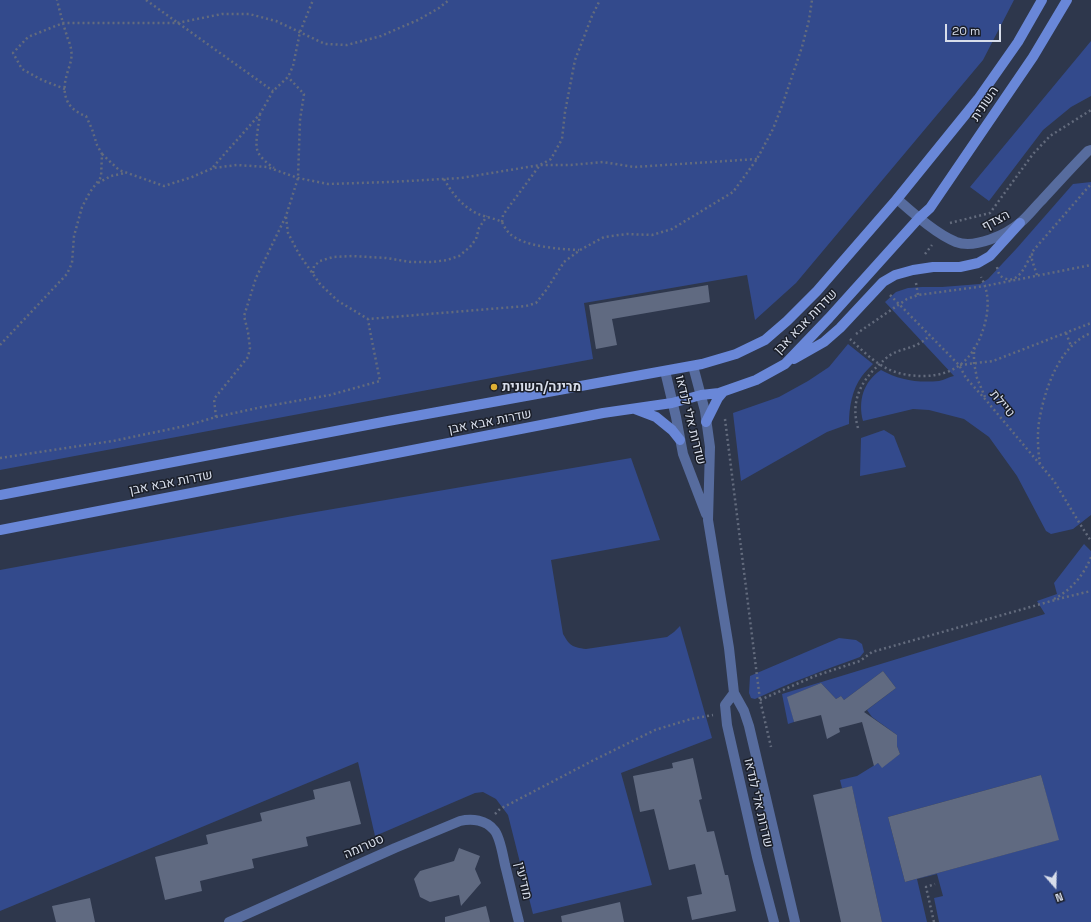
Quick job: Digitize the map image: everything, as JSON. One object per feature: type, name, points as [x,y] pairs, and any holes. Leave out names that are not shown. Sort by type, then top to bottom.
[{"type":"street","name":"השונית","points":[[897,198],[978,99],[1018,42],[1042,0]]},
{"type":"street","name":"השונית","points":[[919,218],[930,208],[1028,64],[1067,0]]},
{"type":"street","name":"הצדף","points":[[897,198],[919,218],[956,242],[967,244],[983,242],[1005,233],[1020,223],[1088,151],[1091,150]]},
{"type":"street","name":"שדרות אבא אבן","points":[[0,495],[357,427],[694,366],[736,354],[764,340],[787,321],[817,291],[897,198]]},
{"type":"street","name":"שדרות אבא אבן","points":[[0,530],[603,413],[723,392],[756,380],[785,364],[919,218]]},
{"type":"street","points":[[785,364],[824,342],[840,328],[883,282],[895,275],[913,270],[933,267],[960,267],[978,263],[990,256],[1020,223]]},
{"type":"street","name":"שדרות אלי לנדאו","points":[[694,366],[705,411],[710,447],[708,520],[729,648],[734,693],[744,711],[749,726],[795,922]]},
{"type":"street","name":"שדרות אלי לנדאו","points":[[665,371],[683,454],[708,520]]},
{"type":"street","points":[[706,422],[718,398],[723,392]]},
{"type":"street","points":[[633,408],[656,417],[672,430],[680,440]]},
{"type":"street","name":"שדרות אלי לנדאו","points":[[734,693],[724,705],[727,725],[757,857],[774,922]]},
{"type":"street","name":"סטרומה","points":[[229,922],[395,848],[460,821],[467,819],[488,824]]},
{"type":"street","name":"מודיעין","points":[[488,824],[495,831],[501,847],[519,922]]},
{"type":"path","points":[[57,0],[72,51],[71,63],[66,75],[64,89],[66,99],[71,108],[86,116],[102,154],[119,170],[164,186],[192,178],[213,168],[237,165],[266,167],[298,178],[328,184],[461,178],[540,165],[571,165],[603,162],[634,166],[757,159]]},
{"type":"path","points":[[146,0],[273,91]]},
{"type":"path","points":[[213,168],[260,114],[273,91],[288,77],[293,66],[300,32],[313,0]]},
{"type":"path","points":[[64,89],[42,80],[22,69],[13,53],[28,37],[63,23],[177,23],[222,14],[249,14],[276,21],[325,44],[347,45],[381,36],[418,20],[440,8],[449,0]]},
{"type":"path","points":[[502,222],[503,215],[540,165],[552,159],[562,139],[565,112],[575,60],[592,16],[600,0]]},
{"type":"path","points":[[286,216],[288,233],[299,254],[320,284],[338,301],[368,319],[526,306],[536,303],[564,262],[580,250],[604,237],[627,234],[652,235],[672,229],[733,192],[757,159],[773,128],[786,96],[802,48],[812,0]]},
{"type":"path","points":[[216,417],[214,399],[248,357],[250,348],[244,316],[256,278],[286,216],[298,178],[300,120],[304,94],[288,77]]},
{"type":"path","points":[[918,295],[913,270],[951,222],[990,213],[1033,154],[1050,136],[1091,110]]},
{"type":"path","points":[[260,114],[257,131],[257,150],[266,163],[277,171]]},
{"type":"path","points":[[0,345],[67,274],[72,263],[74,236],[82,207],[90,192],[101,177],[102,154]]},
{"type":"path","points":[[97,183],[111,176],[126,173]]},
{"type":"path","points":[[444,179],[451,191],[461,203],[476,213],[502,222],[508,232],[515,238],[552,249],[580,250]]},
{"type":"path","points":[[997,265],[1002,277],[1014,279],[1020,274],[1032,252],[1091,184]]},
{"type":"path","points":[[313,274],[314,266],[320,261],[333,257],[352,256],[386,258],[411,262],[433,262],[459,256],[470,247],[476,239],[479,228],[487,216]]},
{"type":"path","points":[[1032,252],[1032,260],[1037,275]]},
{"type":"path","points":[[844,341],[850,339],[907,299],[918,295],[985,286],[1091,265]]},
{"type":"path","points":[[850,339],[880,364],[893,371],[913,376],[930,376],[952,371],[968,358],[981,334],[987,315],[988,305],[985,286],[981,276]]},
{"type":"path","name":"טיילת","points":[[885,291],[900,304],[959,365],[966,378],[986,399],[1054,481],[1091,541]]},
{"type":"path","points":[[0,458],[113,442],[262,407],[330,395],[380,381],[368,319]]},
{"type":"path","points":[[959,365],[993,361],[1091,323]]},
{"type":"path","points":[[1066,333],[1071,347]]},
{"type":"path","points":[[1040,465],[1038,454],[1039,422],[1054,371],[1076,341],[1091,333]]},
{"type":"path","points":[[858,428],[855,408],[857,395],[862,383],[870,373],[890,355],[904,348],[921,343],[930,335]]},
{"type":"path","points":[[974,347],[974,363],[977,378],[986,399]]},
{"type":"path","points":[[724,415],[760,700],[772,754]]},
{"type":"path","points":[[1046,602],[1060,596],[1070,589],[1080,578],[1091,557]]},
{"type":"path","points":[[760,700],[815,676],[860,661],[872,652],[1046,602],[1091,591]]},
{"type":"path","points":[[488,824],[500,809],[655,730],[691,719],[718,714]]},
{"type":"path","points":[[934,922],[926,887],[936,884]]},
{"type":"shaded area","points":[[0,0],[1014,0],[983,60],[796,283],[755,320],[747,275],[584,303],[593,359],[0,470]]},
{"type":"shaded area","points":[[1091,41],[1091,96],[1071,107],[1043,130],[989,201],[970,187]]},
{"type":"shaded area","points":[[1091,182],[1091,515],[1073,529],[1051,534],[1046,531],[1017,476],[989,437],[964,419],[929,410],[913,409],[863,421],[861,406],[863,392],[866,386],[881,370],[901,378],[923,382],[939,381],[954,376],[885,302],[896,292],[908,288],[980,284],[988,279],[1017,248],[1073,184]]},
{"type":"shaded area","points":[[848,344],[873,364],[862,376],[853,393],[850,405],[849,424],[827,432],[741,481],[733,413],[779,397],[808,381],[829,367]]},
{"type":"shaded area","points":[[884,430],[894,436],[906,467],[860,476],[861,438]]},
{"type":"shaded area","points":[[631,458],[660,540],[551,560],[563,634],[572,645],[577,648],[586,649],[667,637],[680,626],[712,738],[621,773],[652,885],[533,914],[508,815],[496,799],[483,792],[475,793],[375,836],[358,762],[0,911],[0,570],[298,515]]},
{"type":"shaded area","points":[[1084,544],[1091,551],[1091,922],[939,922],[934,898],[943,896],[937,874],[917,879],[927,922],[882,922],[852,787],[842,788],[840,780],[857,776],[878,763],[882,767],[900,754],[897,746],[897,735],[872,717],[867,710],[896,688],[883,671],[844,700],[841,696],[836,699],[821,683],[788,697],[794,722],[788,724],[782,694],[1045,614],[1037,601],[1057,594],[1054,583]],"holes":[[[1041,775],[1058,840],[905,882],[888,817]]]},
{"type":"shaded area","points":[[839,638],[856,640],[862,644],[864,652],[860,657],[755,699],[751,698],[749,693],[750,676]]},
{"type":"building","points":[[708,285],[710,302],[612,319],[617,345],[596,349],[589,305]]},
{"type":"building","points":[[883,671],[896,688],[864,712],[897,735],[897,746],[900,754],[882,768],[878,763],[874,766],[862,722],[839,728],[840,732],[827,739],[821,715],[794,722],[787,697],[821,683],[836,699],[841,696],[844,700]]},
{"type":"building","points":[[693,758],[702,799],[699,800],[707,832],[714,831],[725,875],[728,875],[736,911],[692,920],[687,897],[702,894],[695,864],[669,870],[654,809],[640,812],[633,776],[673,768],[672,763]]},
{"type":"building","points":[[1041,775],[1059,840],[905,882],[888,817]]},
{"type":"building","points":[[350,781],[361,824],[306,837],[308,846],[252,859],[254,868],[200,881],[202,891],[165,900],[155,857],[208,844],[206,835],[262,821],[260,813],[315,799],[313,790]]},
{"type":"building","points":[[852,786],[882,922],[841,922],[813,795]]},
{"type":"building","points":[[459,848],[480,856],[475,869],[481,883],[461,906],[459,895],[430,902],[420,897],[414,879],[420,871],[454,861]]},
{"type":"building","points":[[90,898],[95,922],[56,922],[52,906]]},
{"type":"building","points":[[620,902],[624,922],[562,922],[561,916]]},
{"type":"building","points":[[486,906],[490,922],[445,922],[445,917]]},
{"type":"place","name":"מרינה/השונית","points":[[494,387]]}]
